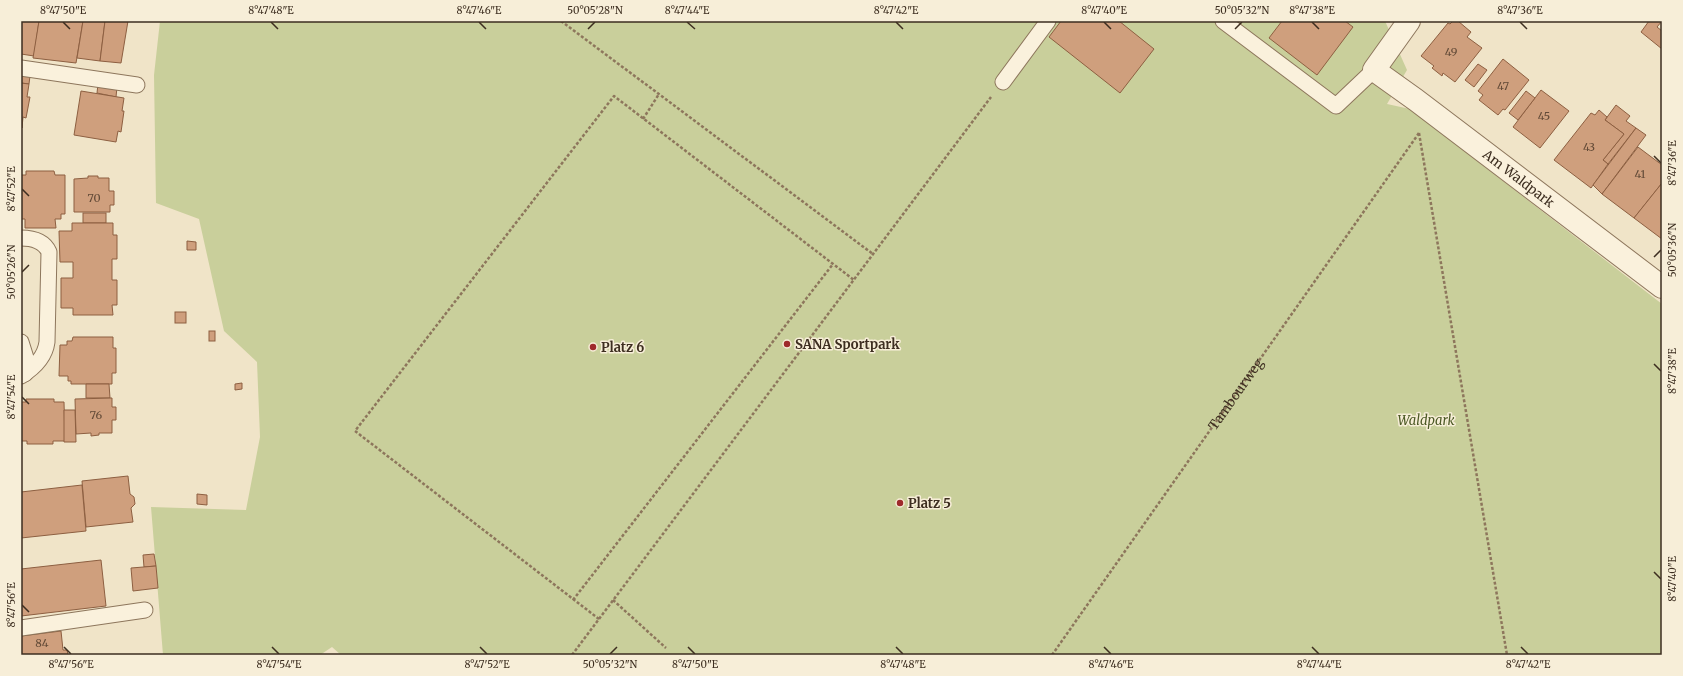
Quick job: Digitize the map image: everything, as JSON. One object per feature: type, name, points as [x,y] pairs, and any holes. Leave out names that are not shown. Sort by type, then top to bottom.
[{"type":"street","points":[[1374,70],[1409,21]]},
{"type":"street","name":"Am Waldpark","points":[[1374,70],[1416,100],[1662,287]]},
{"type":"lane","points":[[1003,82],[1048,21]]},
{"type":"lane","points":[[1223,21],[1336,106],[1374,70]]},
{"type":"lane","points":[[21,68],[137,85]]},
{"type":"lane","points":[[21,238],[42,242],[49,252],[46,351],[41,358],[23,375]]},
{"type":"lane","points":[[21,342],[26,358],[23,375]]},
{"type":"lane","points":[[21,628],[145,610]]},
{"type":"path","points":[[561,21],[873,254]]},
{"type":"path","points":[[572,655],[1003,82]]},
{"type":"path","points":[[643,118],[659,94]]},
{"type":"path","points":[[599,619],[355,431],[614,96],[854,280]]},
{"type":"path","name":"Tambourweg","points":[[1052,655],[1419,133],[1507,655]]},
{"type":"path","points":[[573,600],[833,264]]},
{"type":"path","points":[[613,600],[666,648]]},
{"type":"green space","name":"Waldpark","points":[[160,21],[1385,21],[1407,70],[1387,104],[1410,109],[1662,304],[1662,655],[341,655],[332,647],[320,655],[163,655],[151,507],[246,510],[260,437],[257,362],[224,331],[199,219],[156,203],[154,75]]},
{"type":"building","points":[[21,21],[39,21],[34,56],[21,54]]},
{"type":"building","points":[[39,21],[83,21],[76,63],[33,58]]},
{"type":"building","points":[[83,21],[105,21],[100,61],[77,58]]},
{"type":"building","points":[[105,21],[128,21],[121,63],[100,61]]},
{"type":"building","points":[[1061,21],[1119,21],[1154,49],[1120,93],[1049,37]]},
{"type":"building","points":[[1282,21],[1345,21],[1353,27],[1317,75],[1269,38]]},
{"type":"building","points":[[1453,21],[1458,21],[1471,32],[1467,37],[1482,48],[1455,82],[1443,73],[1442,76],[1432,68],[1434,66],[1421,56],[1448,23],[1450,24]]},
{"type":"building","points":[[1649,21],[1662,21],[1657,27],[1662,31],[1662,49],[1641,32]]},
{"type":"building","points":[[1503,59],[1529,80],[1505,110],[1503,109],[1498,115],[1479,100],[1483,95],[1478,91]]},
{"type":"building","points":[[1478,64],[1487,70],[1474,87],[1465,80]]},
{"type":"building","points":[[21,75],[30,76],[29,84],[21,83]]},
{"type":"building","points":[[21,83],[29,84],[27,97],[30,97],[26,118],[23,117],[22,128]]},
{"type":"building","points":[[98,84],[117,87],[116,97],[97,93]]},
{"type":"building","points":[[1541,90],[1569,111],[1540,148],[1513,127]]},
{"type":"building","points":[[81,91],[124,98],[121,132],[118,131],[116,142],[74,135]]},
{"type":"building","points":[[1526,91],[1535,98],[1518,120],[1509,113]]},
{"type":"building","points":[[1616,105],[1630,116],[1626,121],[1636,128],[1608,164],[1603,160],[1624,134],[1605,120]]},
{"type":"building","points":[[1599,110],[1607,117],[1605,120],[1624,134],[1603,160],[1608,164],[1591,188],[1554,160],[1591,113],[1595,115]]},
{"type":"building","points":[[1636,128],[1646,135],[1602,194],[1593,185]]},
{"type":"building","points":[[1638,147],[1662,165],[1662,183],[1634,218],[1602,194]]},
{"type":"building","points":[[26,171],[54,171],[55,175],[65,175],[65,214],[61,214],[61,219],[55,219],[56,228],[25,228],[25,219],[21,219],[21,175],[26,175]]},
{"type":"building","points":[[88,176],[109,178],[109,191],[114,191],[114,205],[110,205],[110,212],[74,212],[74,179],[88,178]]},
{"type":"building","points":[[1662,183],[1662,239],[1634,218]]},
{"type":"building","points":[[83,213],[106,213],[106,223],[83,223]]},
{"type":"building","points":[[72,223],[113,223],[113,235],[117,235],[117,259],[112,259],[112,280],[117,280],[117,305],[112,305],[113,315],[73,315],[73,308],[61,308],[61,278],[73,278],[73,262],[60,262],[59,231],[72,231]]},
{"type":"building","points":[[187,241],[196,242],[196,250],[187,250]]},
{"type":"building","points":[[175,312],[186,312],[186,323],[175,323]]},
{"type":"building","points":[[209,331],[215,331],[215,341],[209,341]]},
{"type":"building","points":[[73,337],[113,337],[113,348],[116,348],[116,373],[112,373],[112,384],[71,384],[71,381],[68,381],[68,376],[59,376],[60,345],[67,345],[67,341],[72,341]]},
{"type":"building","points":[[242,383],[242,389],[235,390],[235,384]]},
{"type":"building","points":[[86,384],[109,384],[110,398],[86,398]]},
{"type":"building","points":[[112,398],[112,407],[116,407],[116,420],[112,420],[112,433],[99,433],[99,435],[91,436],[91,433],[76,434],[75,399]]},
{"type":"building","points":[[26,399],[54,399],[54,402],[64,402],[65,441],[53,441],[53,444],[27,444],[27,441],[21,441],[21,402],[26,402]]},
{"type":"building","points":[[64,410],[75,410],[76,442],[64,442]]},
{"type":"building","points":[[128,476],[130,494],[134,497],[135,504],[131,508],[133,522],[86,527],[82,481]]},
{"type":"building","points":[[82,485],[86,531],[21,538],[21,492]]},
{"type":"building","points":[[197,494],[207,495],[207,505],[197,504]]},
{"type":"building","points":[[154,554],[156,566],[144,567],[143,555]]},
{"type":"building","points":[[101,560],[106,606],[21,616],[21,569]]},
{"type":"building","points":[[156,566],[158,588],[133,591],[131,568]]},
{"type":"building","points":[[61,631],[63,650],[67,650],[68,655],[21,655],[21,636]]},
{"type":"place","name":"SANA Sportpark","points":[[787,344]]},
{"type":"place","name":"Platz 6","points":[[593,347]]},
{"type":"place","name":"Platz 5","points":[[900,503]]}]
